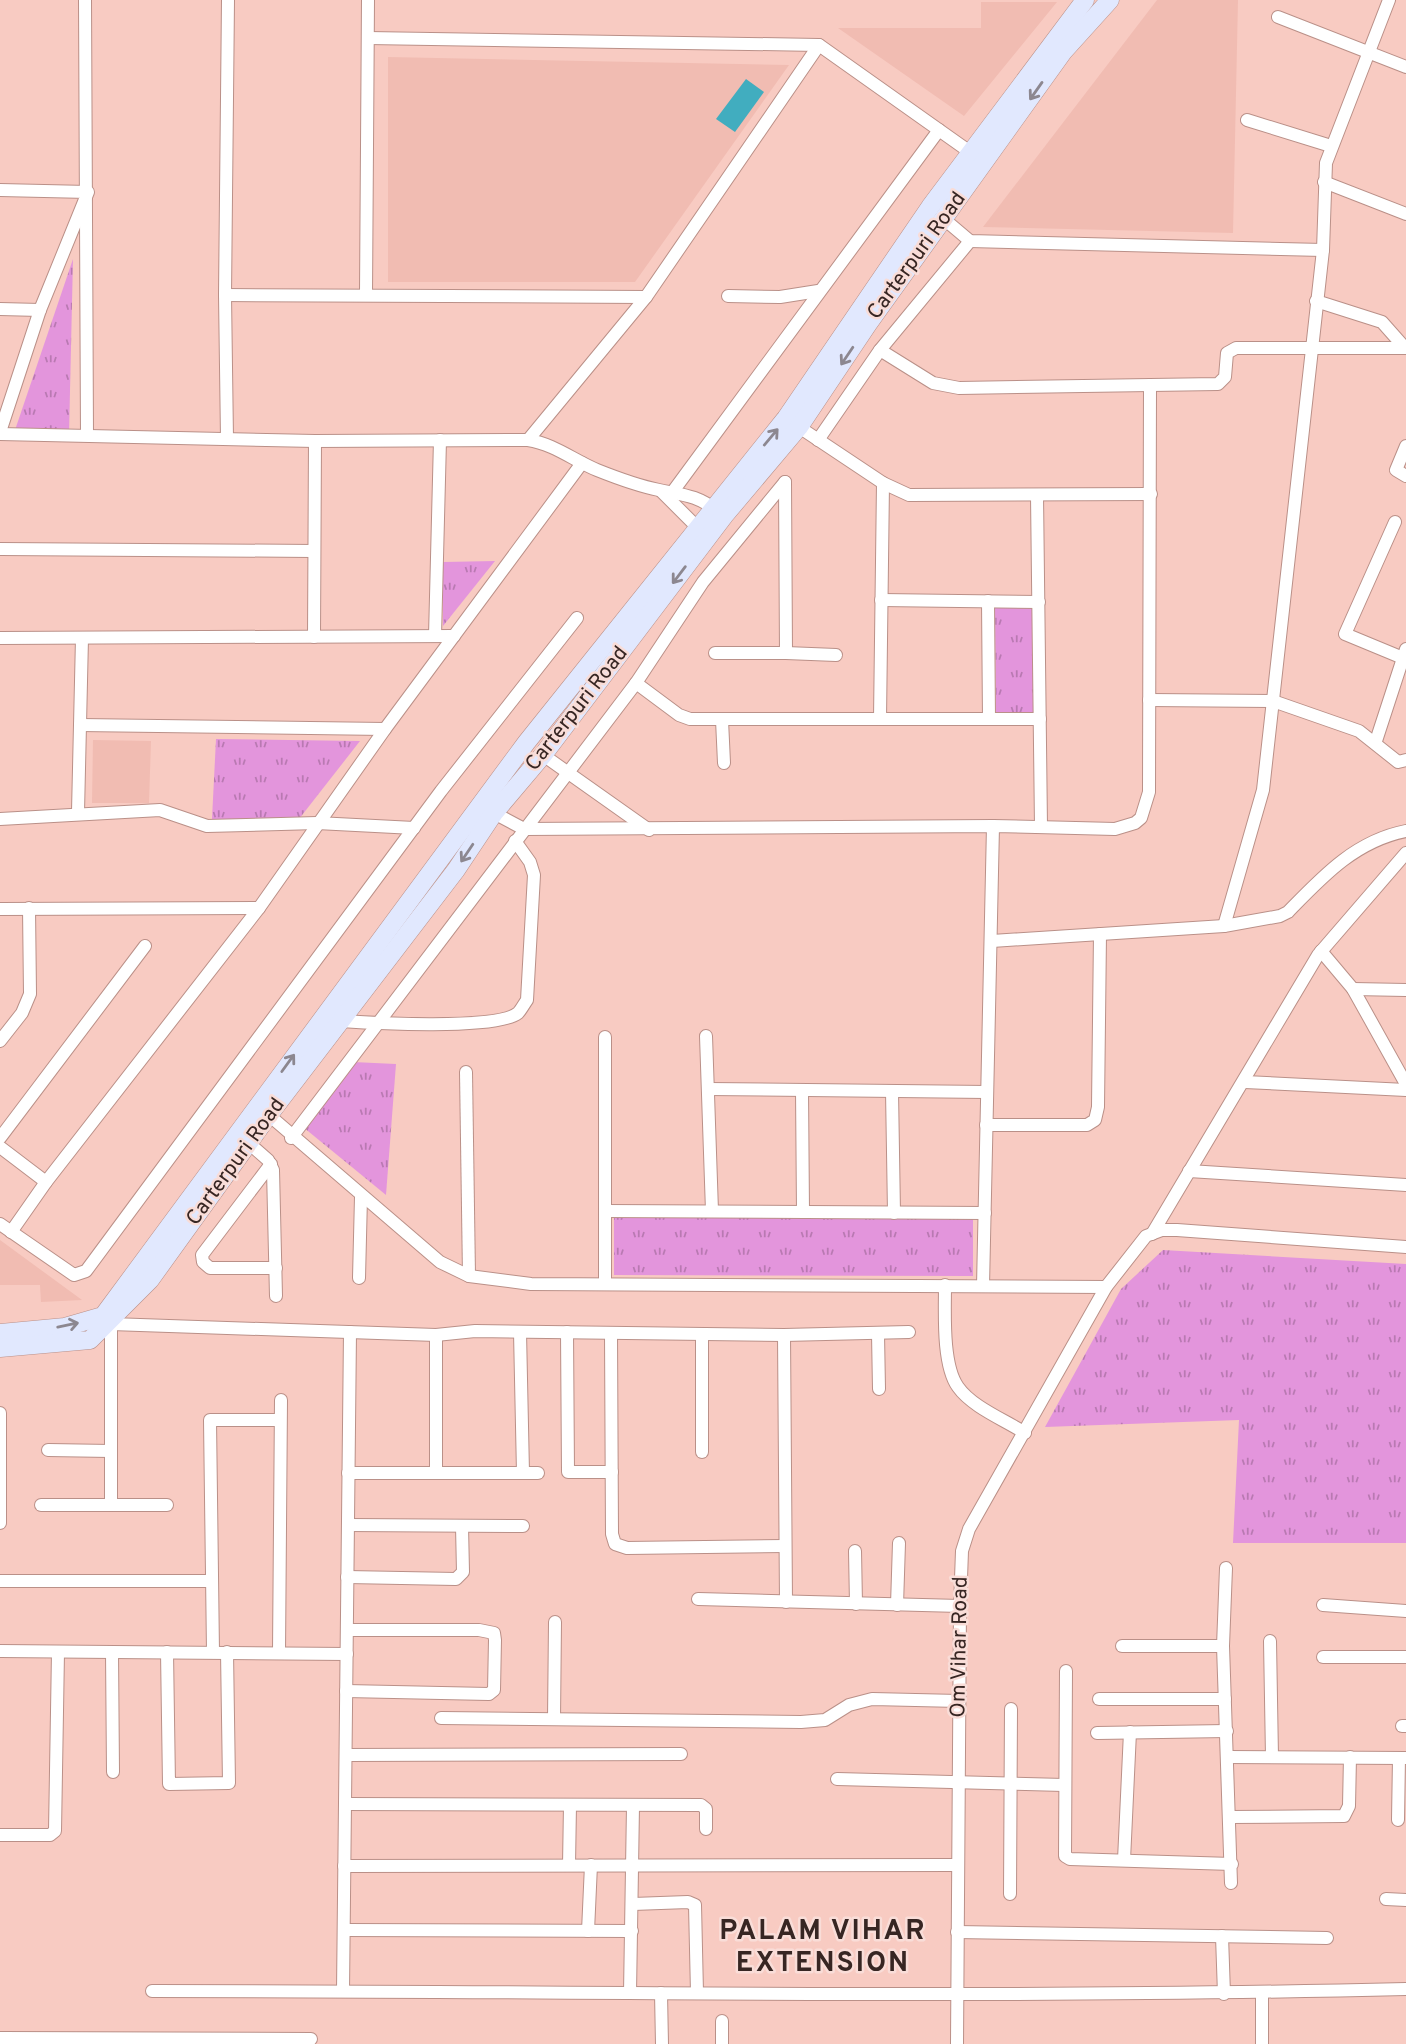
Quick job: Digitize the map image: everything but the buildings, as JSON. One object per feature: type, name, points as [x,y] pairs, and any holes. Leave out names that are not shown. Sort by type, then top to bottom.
[{"type":"main road","name":"Carterpuri Road","points":[[262,1110],[341,1021],[456,870],[494,813],[543,755],[786,418],[970,152],[1085,0]]},
{"type":"main road","name":"Carterpuri Road","points":[[718,511],[799,427],[868,324],[1063,52],[1110,0]]},
{"type":"main road","name":"Carterpuri Road","points":[[0,1348],[90,1340],[108,1321],[243,1138],[526,743],[702,532]]},
{"type":"main road","points":[[0,1333],[108,1321]]},
{"type":"street","points":[[85,0],[88,192],[87,435]]},
{"type":"street","points":[[228,0],[225,295],[228,439]]},
{"type":"street","points":[[366,294],[368,0]]},
{"type":"street","points":[[1224,926],[1261,802],[1323,250],[1324,182],[1331,146],[1389,0]]},
{"type":"street","points":[[1278,17],[1406,68]]},
{"type":"street","points":[[368,38],[819,45],[970,152]]},
{"type":"street","points":[[528,440],[646,297],[819,45]]},
{"type":"street","points":[[1247,120],[1331,146]]},
{"type":"street","points":[[667,491],[939,130]]},
{"type":"street","points":[[1324,182],[1406,214]]},
{"type":"street","points":[[0,190],[88,192]]},
{"type":"street","points":[[88,192],[40,310],[0,433],[315,441],[528,440],[552,446],[582,463],[718,511]]},
{"type":"street","points":[[944,219],[970,241],[1323,250]]},
{"type":"street","points":[[818,440],[880,349],[970,241]]},
{"type":"street","points":[[728,296],[780,297],[818,291]]},
{"type":"street","points":[[225,295],[646,297]]},
{"type":"street","points":[[1316,301],[1382,321],[1406,348]]},
{"type":"street","points":[[0,309],[40,310]]},
{"type":"street","points":[[880,349],[933,383],[959,388],[1221,384],[1227,353],[1236,348],[1406,348]]},
{"type":"street","points":[[494,813],[524,829],[649,831],[993,826],[1115,829],[1135,823],[1141,818],[1149,792],[1150,385]]},
{"type":"street","points":[[799,427],[883,483],[909,495],[1151,494]]},
{"type":"street","points":[[435,636],[440,440]]},
{"type":"street","points":[[314,637],[315,441]]},
{"type":"street","points":[[1406,446],[1396,470],[1406,476]]},
{"type":"street","points":[[577,618],[414,828],[86,1272],[74,1275],[5,1228],[46,1182],[260,908],[385,729],[582,463]]},
{"type":"street","points":[[764,465],[785,482]]},
{"type":"street","points":[[785,482],[786,653]]},
{"type":"street","points":[[291,1138],[636,683],[703,582],[785,482]]},
{"type":"street","points":[[880,719],[883,483]]},
{"type":"street","points":[[667,491],[702,532]]},
{"type":"street","points":[[1037,495],[1041,827]]},
{"type":"street","points":[[1376,741],[1404,654],[1345,634],[1395,522]]},
{"type":"street","points":[[0,549],[314,551]]},
{"type":"street","points":[[881,600],[1039,601]]},
{"type":"street","points":[[988,601],[989,719]]},
{"type":"street","points":[[0,638],[454,636]]},
{"type":"street","points":[[78,812],[82,638]]},
{"type":"street","points":[[715,653],[836,655]]},
{"type":"street","points":[[636,683],[679,715],[690,719],[1040,719]]},
{"type":"street","points":[[1149,700],[1273,701],[1329,719],[1376,741],[1398,762],[1406,760]]},
{"type":"street","points":[[722,720],[724,763]]},
{"type":"street","points":[[80,726],[385,729]]},
{"type":"street","points":[[543,755],[649,831]]},
{"type":"street","points":[[0,819],[78,812],[160,810],[206,826],[317,823],[414,828]]},
{"type":"street","points":[[983,1286],[993,826]]},
{"type":"street","points":[[992,941],[1224,926],[1288,912],[1336,863],[1368,845],[1406,831]]},
{"type":"street","points":[[341,1021],[497,1021],[517,1014],[527,1000],[534,874],[515,841]]},
{"type":"street","name":"Om Vihar Road","points":[[957,2044],[960,1606],[964,1541],[1106,1287],[1139,1243],[1153,1234],[1321,951],[1406,853]]},
{"type":"street","points":[[0,1041],[6,1024],[22,1013],[30,994],[29,908]]},
{"type":"street","points":[[0,909],[260,908]]},
{"type":"street","points":[[986,1125],[1087,1125],[1095,1120],[1098,1107],[1100,934]]},
{"type":"street","points":[[0,1138],[145,946]]},
{"type":"street","points":[[1321,951],[1353,989],[1406,1084]]},
{"type":"street","points":[[1353,989],[1406,990]]},
{"type":"street","points":[[706,1036],[712,1211]]},
{"type":"street","points":[[605,1037],[605,1282]]},
{"type":"street","points":[[466,1072],[469,1276]]},
{"type":"street","points":[[1245,1082],[1406,1090]]},
{"type":"street","points":[[708,1089],[987,1092]]},
{"type":"street","points":[[802,1090],[803,1212]]},
{"type":"street","points":[[892,1091],[894,1213]]},
{"type":"street","points":[[262,1110],[291,1138],[440,1262],[469,1276],[531,1284],[605,1282],[1106,1287]]},
{"type":"street","points":[[243,1138],[271,1164],[276,1296]]},
{"type":"street","points":[[0,1147],[46,1182]]},
{"type":"street","points":[[271,1164],[202,1255],[203,1262],[210,1268],[275,1268]]},
{"type":"street","points":[[1189,1171],[1406,1185]]},
{"type":"street","points":[[359,1278],[361,1197]]},
{"type":"street","points":[[605,1211],[985,1213]]},
{"type":"street","points":[[1153,1234],[1177,1230],[1406,1247]]},
{"type":"street","points":[[944,1286],[946,1340],[956,1384],[966,1395],[1025,1433]]},
{"type":"street","points":[[111,1505],[108,1321],[436,1335],[520,1332],[784,1335],[909,1332]]},
{"type":"street","points":[[343,1991],[350,1332]]},
{"type":"street","points":[[520,1332],[523,1473]]},
{"type":"street","points":[[567,1332],[568,1472],[612,1472]]},
{"type":"street","points":[[611,1333],[612,1534],[615,1544],[621,1547],[785,1546]]},
{"type":"street","points":[[702,1334],[702,1452]]},
{"type":"street","points":[[878,1334],[878,1389]]},
{"type":"street","points":[[436,1335],[436,1474]]},
{"type":"street","points":[[784,1335],[786,1602]]},
{"type":"street","points":[[279,1653],[281,1400]]},
{"type":"street","points":[[0,1413],[0,1524]]},
{"type":"street","points":[[213,1652],[210,1420],[280,1420]]},
{"type":"street","points":[[48,1450],[111,1451]]},
{"type":"street","points":[[348,1473],[538,1473]]},
{"type":"street","points":[[41,1505],[167,1505]]},
{"type":"street","points":[[348,1525],[523,1526]]},
{"type":"street","points":[[347,1577],[456,1579],[463,1572],[462,1526]]},
{"type":"street","points":[[897,1605],[899,1543]]},
{"type":"street","points":[[855,1552],[856,1604]]},
{"type":"street","points":[[1226,1568],[1223,1646],[1231,1883]]},
{"type":"street","points":[[0,1581],[212,1581]]},
{"type":"street","points":[[698,1599],[960,1606]]},
{"type":"street","points":[[1323,1605],[1406,1611]]},
{"type":"street","points":[[554,1719],[555,1622]]},
{"type":"street","points":[[346,1691],[489,1694],[494,1690],[495,1640],[494,1633],[479,1630],[347,1630]]},
{"type":"street","points":[[1270,1641],[1272,1757]]},
{"type":"street","points":[[1122,1646],[1223,1646]]},
{"type":"street","points":[[0,1651],[346,1654]]},
{"type":"street","points":[[0,1835],[50,1835],[55,1831],[58,1652]]},
{"type":"street","points":[[112,1652],[113,1772]]},
{"type":"street","points":[[167,1652],[169,1784],[229,1783],[228,1652]]},
{"type":"street","points":[[1323,1657],[1406,1657]]},
{"type":"street","points":[[1066,1671],[1065,1856],[1070,1859],[1232,1864]]},
{"type":"street","points":[[441,1718],[808,1721],[831,1718],[849,1704],[872,1699],[959,1701]]},
{"type":"street","points":[[1099,1699],[1225,1699]]},
{"type":"street","points":[[1010,1894],[1011,1709]]},
{"type":"street","points":[[1097,1733],[1227,1731]]},
{"type":"street","points":[[1124,1860],[1130,1732]]},
{"type":"street","points":[[346,1755],[681,1754]]},
{"type":"street","points":[[1228,1757],[1403,1758],[1398,1820]]},
{"type":"street","points":[[1230,1817],[1344,1816],[1349,1806],[1350,1757]]},
{"type":"street","points":[[837,1779],[1064,1784]]},
{"type":"street","points":[[345,1804],[703,1805],[706,1809],[706,1829]]},
{"type":"street","points":[[569,1865],[570,1805]]},
{"type":"street","points":[[630,1993],[632,1806]]},
{"type":"street","points":[[588,1931],[591,1865]]},
{"type":"street","points":[[344,1866],[958,1865]]},
{"type":"street","points":[[1386,1899],[1406,1900]]},
{"type":"street","points":[[632,1904],[688,1902],[695,1905],[697,1993]]},
{"type":"street","points":[[344,1930],[632,1931]]},
{"type":"street","points":[[957,1933],[1327,1938]]},
{"type":"street","points":[[1222,1936],[1224,1994]]},
{"type":"street","points":[[152,1991],[1224,1994],[1406,1989]]},
{"type":"street","points":[[661,1993],[662,2044]]},
{"type":"street","points":[[1262,1993],[1262,2044]]},
{"type":"street","points":[[722,2021],[722,2044]]},
{"type":"street","points":[[0,2038],[276,2041],[312,2039]]},
{"type":"shaded area","points":[[1157,0],[1238,0],[1233,233],[983,227]]},
{"type":"shaded area","points":[[981,2],[1057,2],[964,116],[838,28],[981,28]]},
{"type":"shaded area","points":[[388,57],[789,65],[635,282],[388,282]]},
{"type":"shaded area","points":[[93,740],[151,741],[149,803],[92,803]]},
{"type":"shaded area","points":[[0,1240],[82,1300],[41,1302],[40,1285],[0,1285]]},
{"type":"green space","points":[[73,259],[69,435],[14,433]]},
{"type":"green space","points":[[495,561],[443,626],[443,562]]},
{"type":"green space","points":[[995,608],[1033,608],[1033,712],[996,712]]},
{"type":"green space","points":[[216,739],[360,741],[299,819],[212,819]]},
{"type":"green space","points":[[353,1062],[396,1064],[386,1195],[303,1127]]},
{"type":"green space","points":[[614,1217],[973,1218],[973,1276],[614,1275]]},
{"type":"green space","points":[[1163,1250],[1406,1264],[1406,1543],[1233,1543],[1239,1420],[1045,1427],[1121,1289]]},
{"type":"water","points":[[746,79],[764,92],[735,132],[716,119]]},
{"type":"district","name":"PALAM VIHAR EXTENSION","points":[[823,1948]]}]
